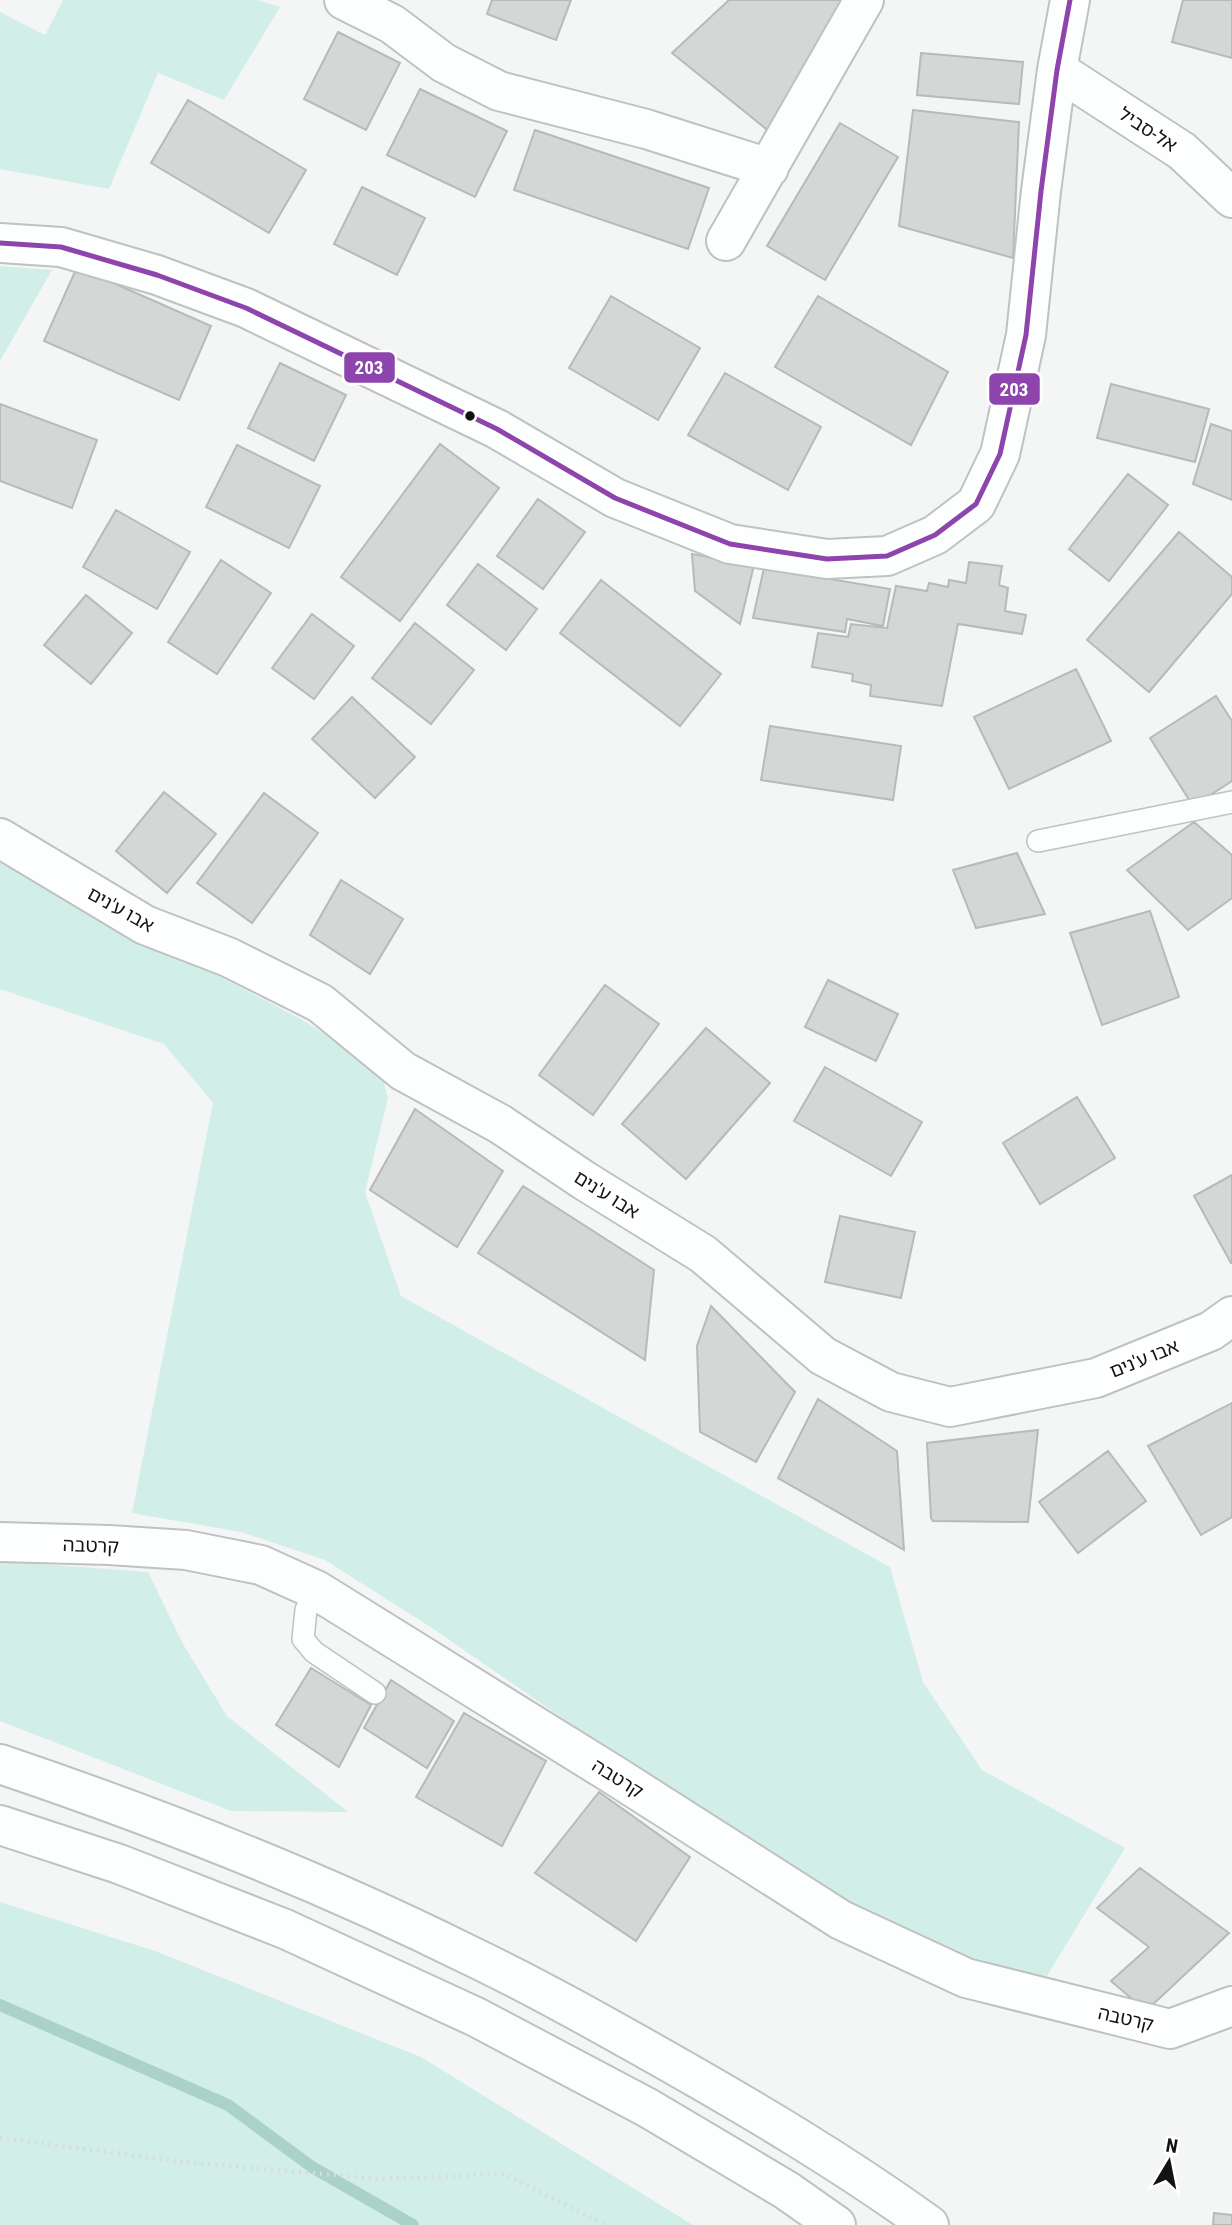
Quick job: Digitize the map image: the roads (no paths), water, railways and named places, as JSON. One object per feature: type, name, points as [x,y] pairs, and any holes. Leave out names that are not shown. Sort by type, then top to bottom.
[{"type":"street","points":[[344,0],[392,24],[444,63],[499,90],[646,129],[769,168]]},
{"type":"street","points":[[726,241],[864,0]]},
{"type":"street","points":[[0,243],[61,247],[157,275],[246,308],[497,429],[615,498],[730,544],[827,559],[887,556],[935,535],[976,504],[1000,454],[1026,335],[1041,191],[1057,70],[1070,0]]},
{"type":"street","name":"אל-סביל","points":[[1057,70],[1182,151],[1232,198]]},
{"type":"street","name":"אבו ע'נים","points":[[0,838],[145,925],[228,957],[320,1003],[403,1071],[500,1124],[585,1181],[703,1254],[822,1356],[891,1392],[950,1406],[1096,1378],[1211,1331],[1232,1317]]},
{"type":"street","name":"קרטבה","points":[[0,1542],[186,1550],[261,1565],[316,1590],[841,1920],[966,1978],[1170,2029],[1232,2006]]},
{"type":"street","points":[[0,1764],[107,1800],[322,1887],[470,1955],[612,2029],[752,2109],[929,2225]]},
{"type":"street","points":[[0,1825],[119,1864],[285,1929],[476,2017],[648,2108],[786,2190],[836,2225]]},
{"type":"lane","points":[[1038,841],[1232,802]]},
{"type":"lane","points":[[316,1590],[306,1610],[303,1639],[314,1652],[375,1693]]},
{"type":"waterway","points":[[0,2005],[228,2105],[312,2167],[413,2225]]}]
